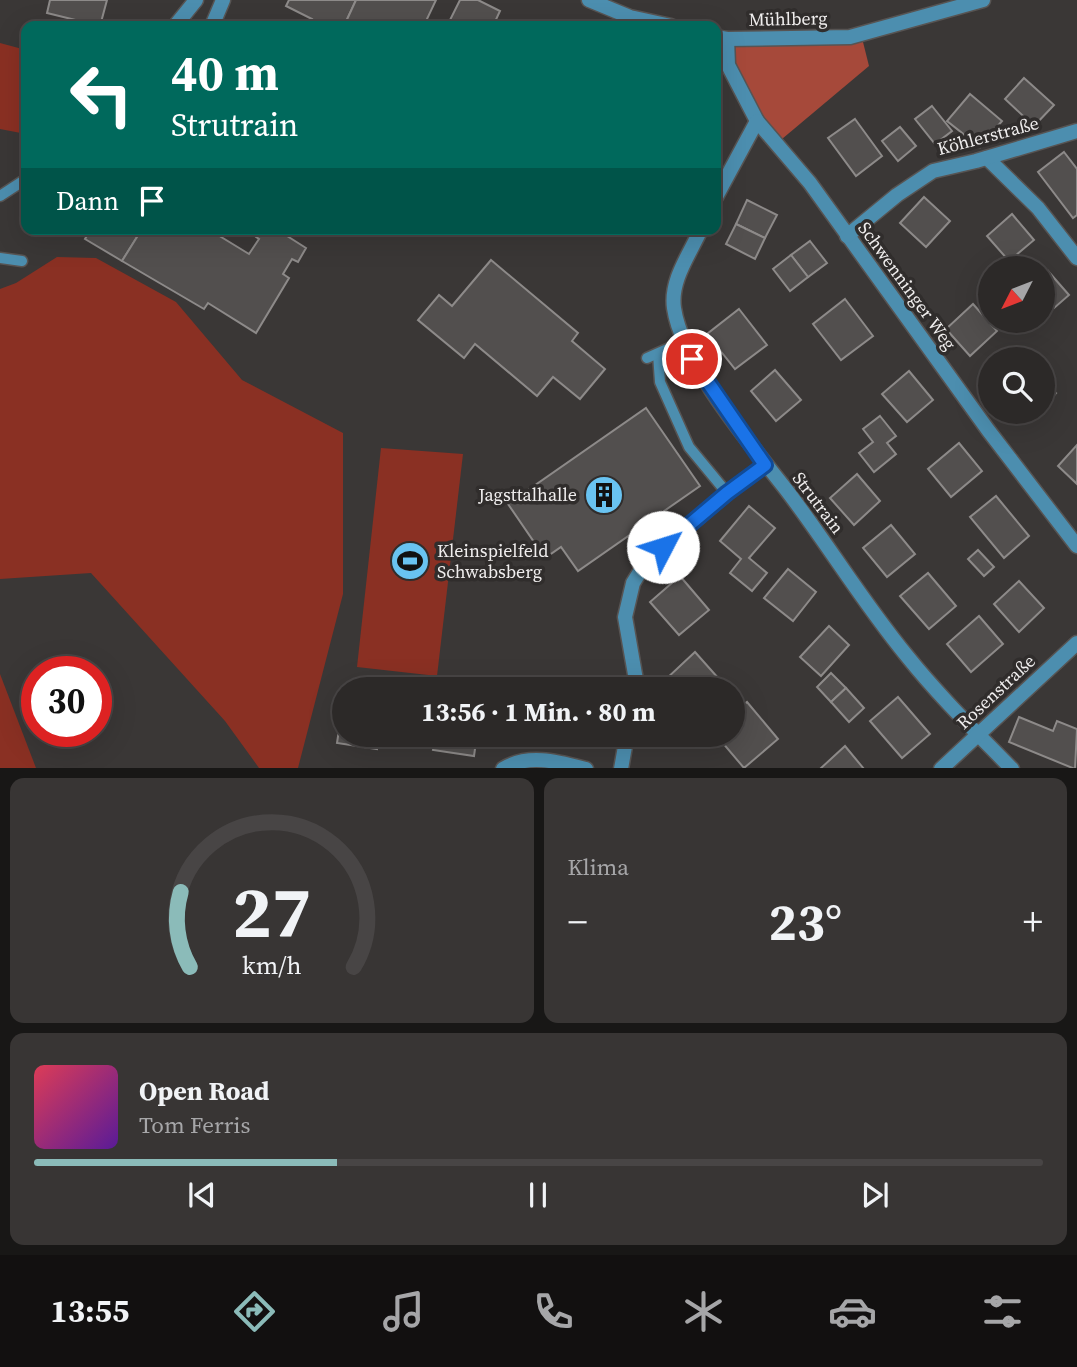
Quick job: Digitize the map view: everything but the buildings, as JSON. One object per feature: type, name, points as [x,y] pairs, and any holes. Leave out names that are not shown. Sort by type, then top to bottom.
[{"type":"street","points":[[179,21],[196,0]]},
{"type":"street","points":[[214,21],[223,0]]},
{"type":"street","points":[[589,0],[630,17],[648,21]]},
{"type":"street","name":"Mühlberg","points":[[721,38],[850,37],[983,0]]},
{"type":"street","name":"Schwenninger Weg","points":[[721,38],[728,65],[757,121],[810,183],[988,430],[1077,546]]},
{"type":"street","points":[[721,188],[757,121]]},
{"type":"street","name":"Köhlerstraße","points":[[847,236],[897,195],[933,171],[1077,131]]},
{"type":"street","points":[[987,158],[1038,208],[1077,258]]},
{"type":"street","name":"Strutrain","points":[[698,235],[678,274],[674,306],[683,342],[765,465],[905,654],[934,689],[1012,768]]},
{"type":"street","points":[[635,677],[625,617],[633,583],[646,562],[727,493],[765,465]]},
{"type":"street","name":"Rosenstraße","points":[[941,768],[1077,643]]},
{"type":"street","points":[[621,768],[625,747]]},
{"type":"street","points":[[503,768],[513,762],[547,760],[586,768]]},
{"type":"lane","points":[[0,196],[21,182]]},
{"type":"lane","points":[[0,258],[22,261]]},
{"type":"lane","points":[[683,342],[652,356],[660,383],[689,447],[727,493]]},
{"type":"shaded area","points":[[863,42],[869,66],[782,139],[761,116],[735,69],[733,45]]},
{"type":"shaded area","points":[[0,43],[21,49],[21,133],[0,129]]},
{"type":"shaded area","points":[[57,257],[96,258],[176,302],[242,380],[343,433],[343,594],[298,768],[259,768],[225,721],[91,573],[0,579],[0,289],[16,283]]},
{"type":"shaded area","name":"Kleinspielfeld Schwabsberg","points":[[381,448],[463,454],[437,676],[357,667]]},
{"type":"shaded area","points":[[0,674],[21,729],[21,747],[28,747],[36,768],[0,768]]},
{"type":"place","name":"Jagsttalhalle","points":[[604,495]]},
{"type":"place","name":"Kleinspielfeld Schwabsberg","points":[[410,561]]},
{"type":"route","points":[[663,547],[765,465],[692,359]]}]
